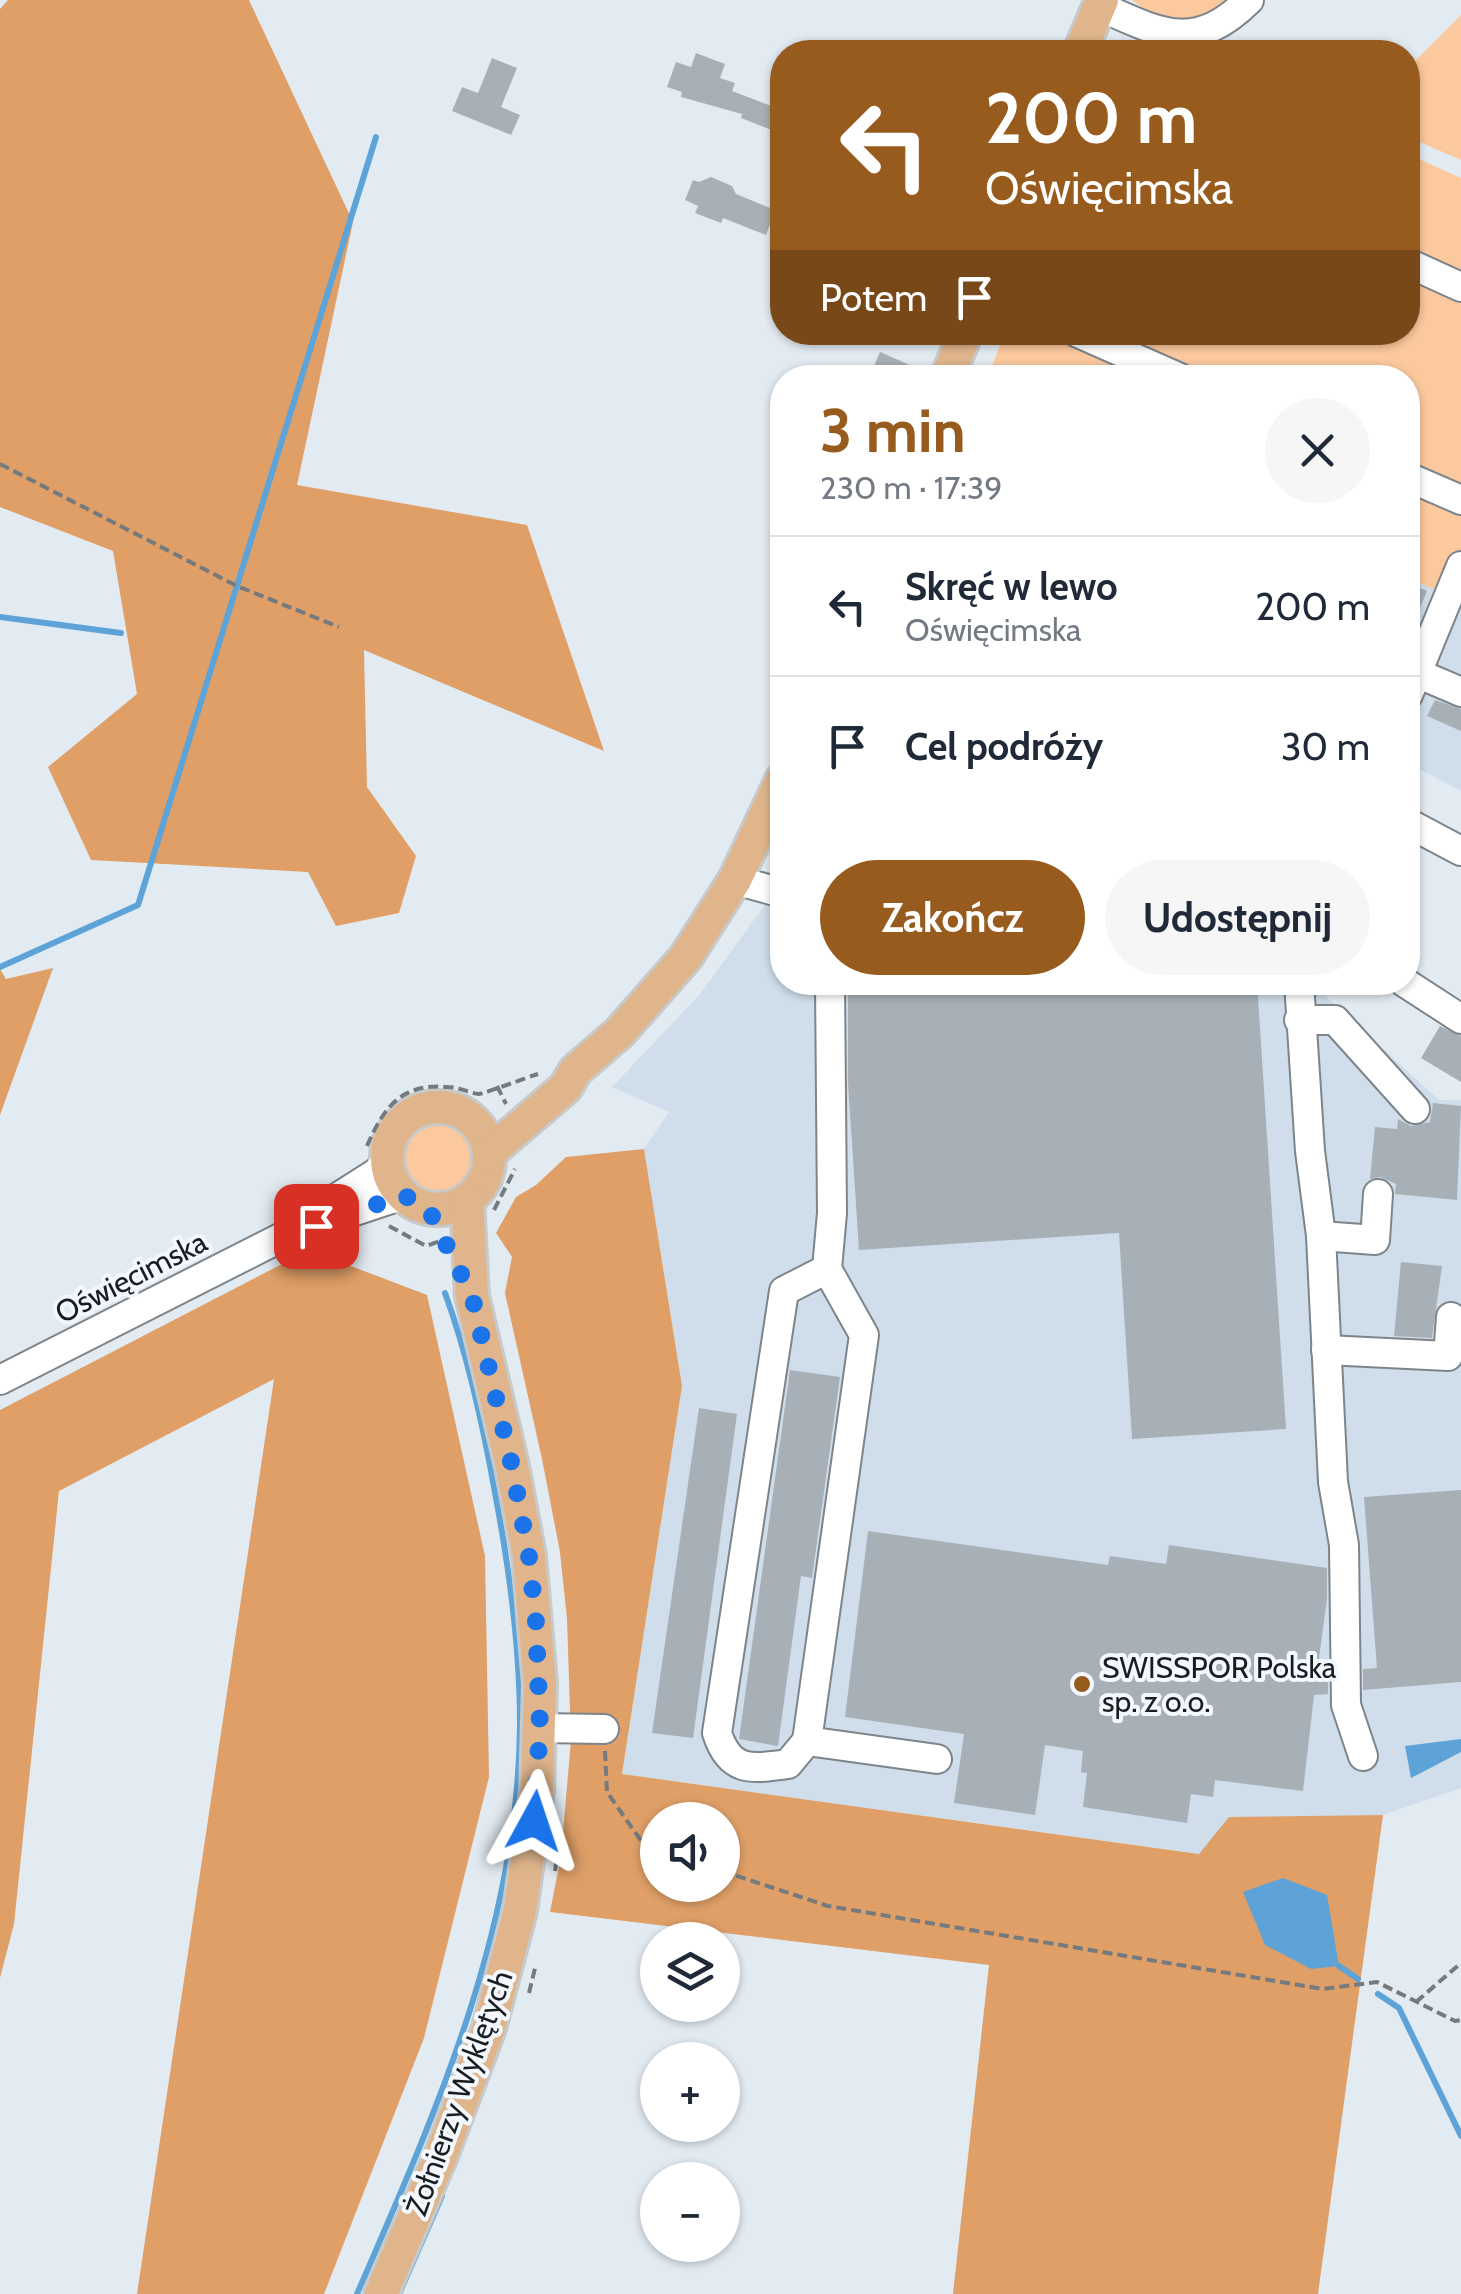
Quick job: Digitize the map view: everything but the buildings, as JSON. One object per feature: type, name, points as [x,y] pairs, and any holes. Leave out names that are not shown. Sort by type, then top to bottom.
[{"type":"main road","points":[[1085,40],[1100,3]]},
{"type":"main road","points":[[470,1119],[485,1117],[575,1071],[620,1032],[697,941],[735,880],[770,806]]},
{"type":"main road","points":[[488,1154],[566,1087],[575,1071]]},
{"type":"main road","points":[[439,1107],[456,1110],[470,1119],[486,1140],[488,1154],[484,1180],[467,1200],[442,1209],[416,1202],[372,1158],[388,1146],[395,1130],[407,1118],[439,1107]]},
{"type":"main road","name":"Żołnierzy Wyklętych","points":[[381,2294],[465,2094],[506,1973],[531,1852],[540,1728],[536,1622],[529,1556],[512,1466],[472,1296],[467,1200]]},
{"type":"main road","name":"Żołnierzy Wyklętych","points":[[416,1202],[472,1296]]},
{"type":"street","points":[[1100,3],[1168,35],[1193,34],[1250,0]]},
{"type":"street","points":[[1420,269],[1461,287]]},
{"type":"street","points":[[1111,345],[1153,365]]},
{"type":"street","points":[[1420,482],[1461,500]]},
{"type":"street","points":[[1420,666],[1461,566]]},
{"type":"street","points":[[1420,685],[1461,692]]},
{"type":"street","points":[[1420,829],[1461,851]]},
{"type":"street","points":[[735,880],[770,890]]},
{"type":"street","points":[[1420,992],[1461,1019]]},
{"type":"street","points":[[827,1269],[784,1291],[716,1734],[722,1751],[738,1766],[788,1764],[807,1741],[864,1335],[827,1269],[832,1212],[830,995]]},
{"type":"street","points":[[1299,995],[1310,1151],[1322,1236],[1334,1482],[1344,1545],[1346,1705],[1364,1756]]},
{"type":"street","points":[[1299,1020],[1335,1020],[1415,1109]]},
{"type":"street","name":"Oświęcimska","points":[[292,1232],[312,1213],[376,1173],[372,1158]]},
{"type":"street","points":[[1322,1236],[1375,1240],[1378,1194]]},
{"type":"street","name":"Oświęcimska","points":[[0,1380],[292,1232],[416,1202]]},
{"type":"street","points":[[1326,1350],[1448,1356],[1451,1316]]},
{"type":"street","points":[[540,1728],[604,1729]]},
{"type":"street","points":[[807,1741],[936,1759]]},
{"type":"path","points":[[0,464],[237,586],[339,626]]},
{"type":"path","points":[[372,1158],[368,1145],[378,1118],[403,1095],[419,1088],[449,1086],[483,1094],[526,1077]]},
{"type":"path","points":[[604,1729],[607,1792],[640,1839]]},
{"type":"path","points":[[740,1877],[828,1906],[1323,1989],[1377,1982],[1414,2004],[1461,2020]]},
{"type":"path","points":[[1414,2004],[1461,1963]]},
{"type":"shaded area","points":[[8,0],[249,0],[353,222],[297,485],[527,525],[604,751],[364,650],[367,787],[416,856],[399,913],[336,926],[308,872],[91,860],[48,767],[137,694],[113,551],[0,507],[0,9]]},
{"type":"shaded area","points":[[1132,0],[1231,0],[1206,13],[1181,19],[1157,15]]},
{"type":"shaded area","points":[[1461,15],[1461,160],[1420,142],[1420,56]]},
{"type":"shaded area","points":[[1420,159],[1461,178],[1461,601],[1420,583],[1420,365],[992,365],[1000,345],[1420,345]]},
{"type":"shaded area","points":[[1420,583],[1461,601],[1461,791],[1420,769]]},
{"type":"shaded area","points":[[770,898],[770,995],[1324,995],[1439,1100],[1461,1100],[1461,1788],[1383,1815],[1313,1817],[1200,1854],[622,1774],[682,1386],[644,1149],[669,1112],[612,1087],[701,993]]},
{"type":"shaded area","points":[[53,968],[0,1115],[0,969],[6,979]]},
{"type":"shaded area","points":[[438,1122],[463,1132],[473,1157],[463,1182],[438,1192],[413,1182],[403,1157],[413,1132]]},
{"type":"shaded area","points":[[644,1149],[682,1386],[622,1774],[1199,1854],[1229,1817],[1383,1815],[1318,2294],[953,2294],[989,1965],[740,1935],[740,1922],[640,1923],[550,1912],[561,1856],[571,1740],[567,1619],[560,1552],[505,1293],[512,1257],[496,1233],[516,1197],[536,1185],[566,1157]]},
{"type":"shaded area","points":[[309,1250],[427,1295],[485,1556],[489,1777],[424,2038],[324,2294],[137,2294],[274,1379],[59,1491],[14,1924],[0,1978],[0,1410]]},
{"type":"water","points":[[1461,1739],[1461,1752],[1411,1778],[1405,1746]]},
{"type":"water","points":[[1283,1878],[1327,1895],[1339,1966],[1311,1969],[1265,1945],[1243,1892]]},
{"type":"waterway","points":[[0,967],[138,905],[376,137]]},
{"type":"waterway","points":[[0,617],[121,633]]},
{"type":"waterway","points":[[357,2294],[416,2157],[468,2017],[489,1946],[516,1799],[520,1696],[510,1582],[481,1420],[445,1293]]},
{"type":"waterway","points":[[1339,1966],[1358,1979]]},
{"type":"waterway","points":[[1378,1994],[1399,2008],[1461,2136]]},
{"type":"waterway","points":[[399,2294],[442,2196]]},
{"type":"place","name":"SWISSPOR Polska sp. z o.o.","points":[[1082,1684]]},
{"type":"route","points":[[316,1226],[403,1195],[428,1208],[438,1222],[455,1267],[472,1296],[529,1556],[540,1684],[534,1821]]}]
